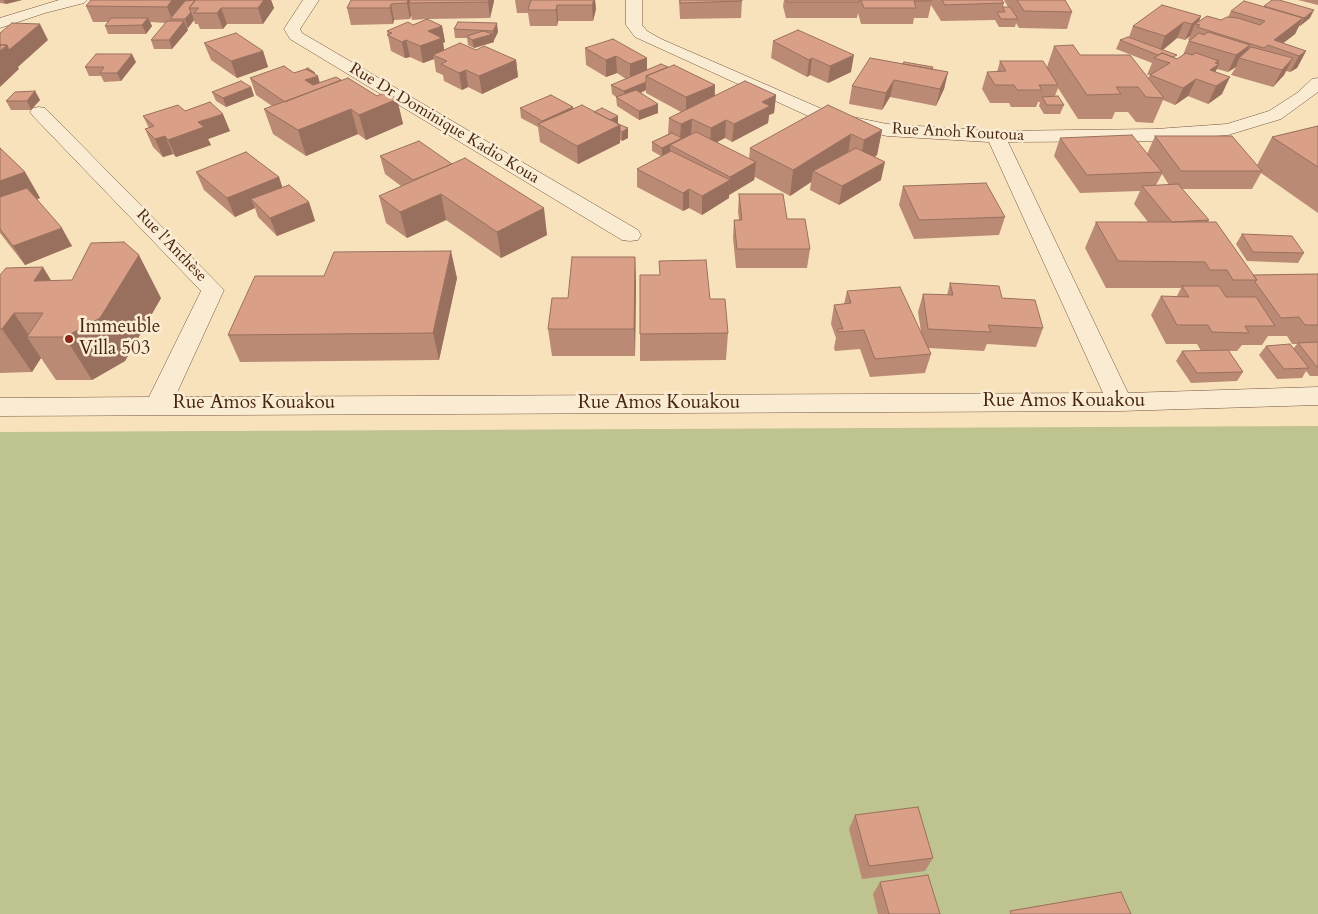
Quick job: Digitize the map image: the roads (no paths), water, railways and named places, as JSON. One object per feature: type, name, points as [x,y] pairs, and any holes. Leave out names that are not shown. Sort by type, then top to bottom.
[{"type":"street","points":[[0,23],[40,9],[79,0]]},
{"type":"street","name":"Rue Dr Dominique Kadio Koua","points":[[311,0],[292,29],[296,36],[630,235]]},
{"type":"street","name":"Rue Anoh Koutoua","points":[[634,0],[634,25],[641,34],[655,42],[823,116],[887,130],[996,137],[1156,135],[1228,129],[1275,115],[1303,97],[1318,83]]},
{"type":"street","name":"Rue l'Anthèse","points":[[39,112],[213,290],[158,405]]},
{"type":"street","points":[[996,137],[1120,402]]},
{"type":"street","name":"Rue Amos Kouakou","points":[[0,407],[1120,402],[1318,396]]},
{"type":"place","name":"Immeuble Villa 503","points":[[69,339]]}]
